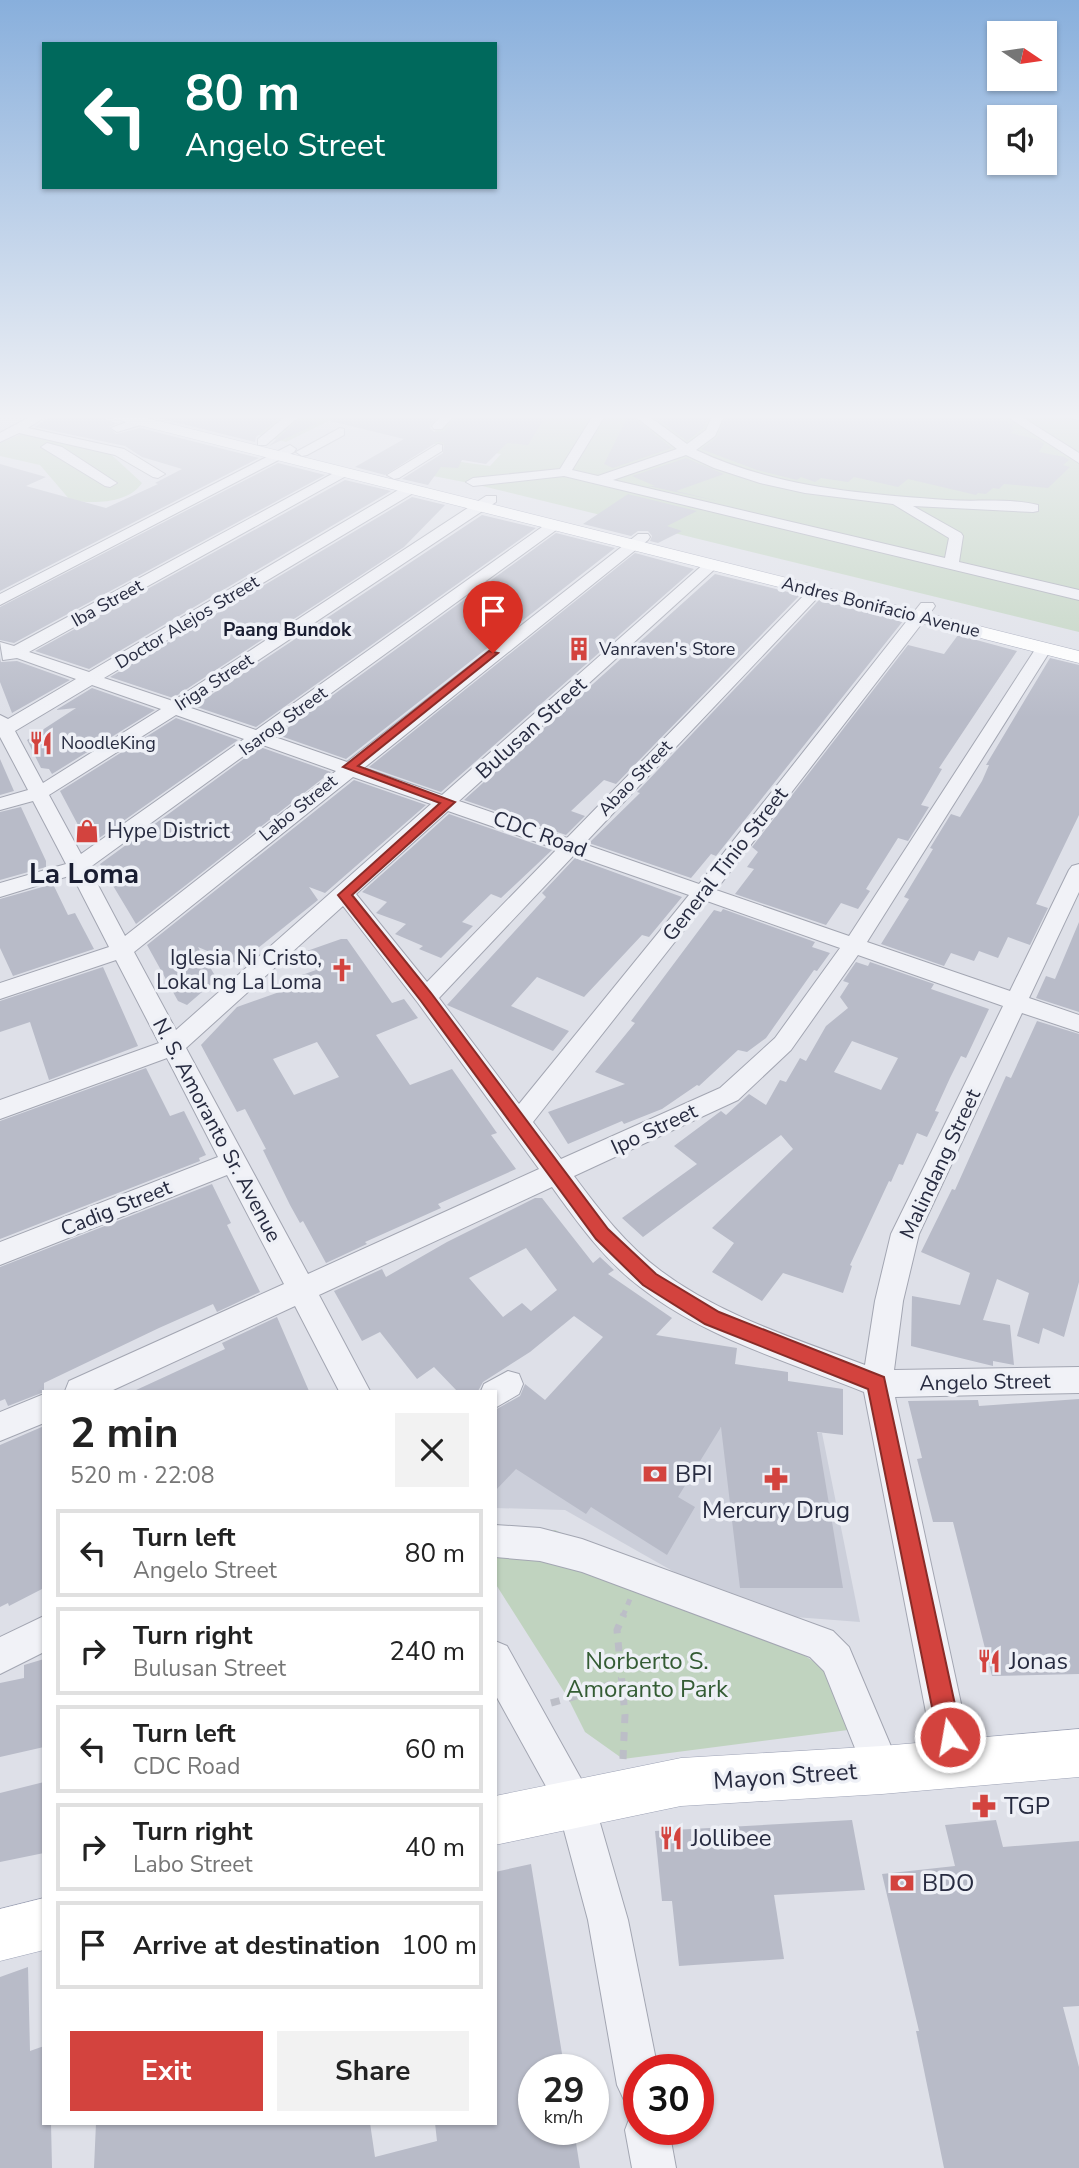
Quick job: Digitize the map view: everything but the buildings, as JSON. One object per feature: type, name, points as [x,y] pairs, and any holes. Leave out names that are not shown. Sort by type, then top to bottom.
[{"type":"main road","name":"Andres Bonifacio Avenue","points":[[523,515],[554,525],[637,541],[711,565],[816,591],[1079,642]]},
{"type":"main road","name":"Andres Bonifacio Avenue","points":[[534,515],[923,611],[1079,657]]},
{"type":"main road","name":"Mayon Street","points":[[497,1821],[575,1802],[681,1782],[882,1770],[1079,1753]]},
{"type":"main road","points":[[0,1935],[42,1924]]},
{"type":"street","points":[[0,600],[166,515]]},
{"type":"street","name":"Iba Street","points":[[8,652],[263,515]]},
{"type":"street","name":"Doctor Alejos Street","points":[[2,728],[92,679],[366,515]]},
{"type":"street","name":"Iriga Street","points":[[0,804],[40,793],[176,707],[467,515]]},
{"type":"street","points":[[740,515],[1079,595]]},
{"type":"street","points":[[922,515],[956,536],[951,565]]},
{"type":"street","name":"Isarog Street","points":[[0,890],[77,867],[262,737],[554,525]]},
{"type":"street","name":"Labo Street","points":[[0,991],[122,950],[349,767],[637,541]]},
{"type":"street","name":"Bulusan Street","points":[[0,1110],[172,1047],[711,565]]},
{"type":"street","name":"Abao Street","points":[[426,997],[816,591]]},
{"type":"street","name":"General Tinio Street","points":[[519,1121],[923,611]]},
{"type":"street","name":"Ipo Street","points":[[82,1390],[729,1094],[783,1044],[854,945],[1044,648]]},
{"type":"street","name":"CDC Road","points":[[8,652],[349,767],[1079,1024]]},
{"type":"street","name":"N. S. Amoranto Sr. Avenue","points":[[2,728],[40,793],[232,1162],[354,1390]]},
{"type":"street","name":"Malindang Street","points":[[956,1764],[877,1384],[889,1301],[905,1234],[1079,870]]},
{"type":"street","name":"Angelo Street","points":[[345,895],[426,997],[602,1234],[650,1279],[712,1318],[877,1384],[1079,1380]]},
{"type":"street","name":"Cadig Street","points":[[0,1254],[232,1162]]},
{"type":"street","points":[[0,1427],[42,1409]]},
{"type":"street","points":[[497,1542],[531,1541],[562,1548],[821,1643],[837,1659],[882,1770]]},
{"type":"street","points":[[0,1656],[42,1634]]},
{"type":"street","points":[[497,1662],[575,1802],[608,1920],[633,2054]]},
{"type":"street","points":[[650,2145],[654,2168]]},
{"type":"path","points":[[629,1791],[623,1759],[625,1715],[617,1630],[639,1578]]},
{"type":"path","points":[[523,1711],[595,1691],[620,1680]]},
{"type":"shaded area","points":[[652,1419],[730,1429],[822,1433],[860,1622],[754,1614],[565,1510],[497,1508],[497,1467]]},
{"type":"green space","points":[[601,515],[1079,515],[1079,632]]},
{"type":"green space","name":"Norberto S. Amoranto Park","points":[[555,1530],[764,1630],[835,1675],[856,1729],[623,1759],[585,1732],[568,1698],[497,1586],[497,1540]]},
{"type":"place","name":"Vanraven's Store","points":[[579,649]]},
{"type":"place","name":"NoodleKing","points":[[41,743]]},
{"type":"place","name":"Hype District","points":[[87,831]]},
{"type":"place","name":"Iglesia Ni Cristo, Lokal ng La Loma","points":[[342,970]]},
{"type":"place","name":"BPI","points":[[655,1474]]},
{"type":"place","name":"Mercury Drug","points":[[776,1479]]},
{"type":"place","name":"Jonas","points":[[989,1661]]},
{"type":"place","name":"TGP","points":[[984,1806]]},
{"type":"place","name":"Jollibee","points":[[671,1838]]},
{"type":"place","name":"BDO","points":[[902,1883]]},
{"type":"district","name":"Paang Bundok","points":[[287,630]]},
{"type":"district","name":"La Loma","points":[[84,874]]},
{"type":"route","points":[[493,653],[349,767],[449,802],[345,895],[426,997],[602,1234],[650,1279],[712,1318],[877,1384],[892,1467],[950,1737]]}]
